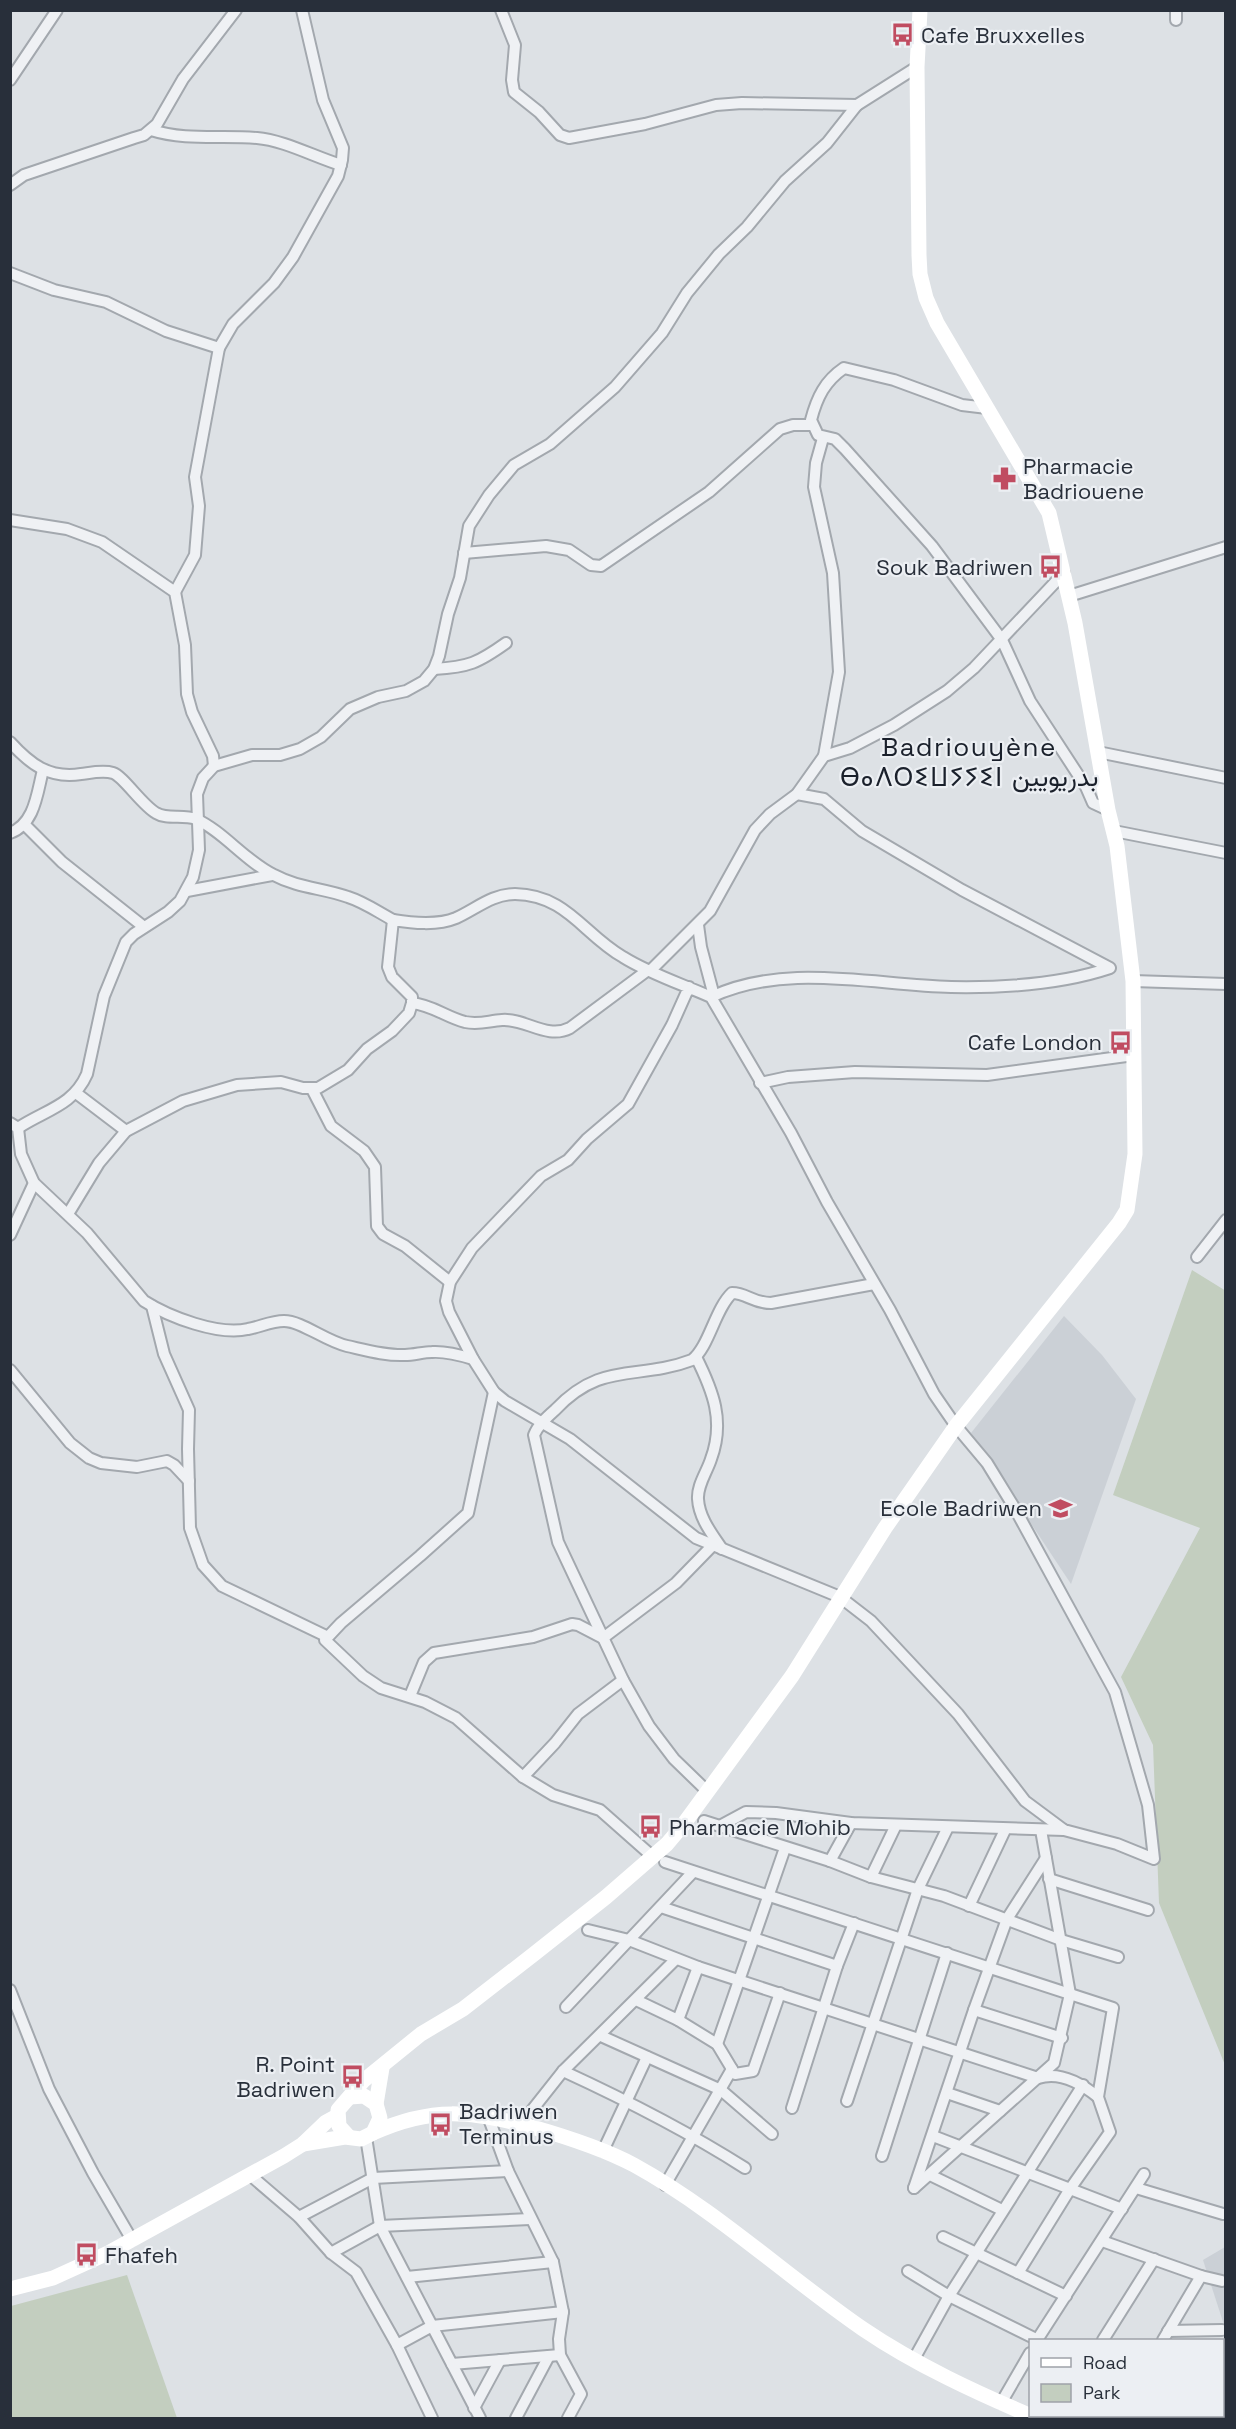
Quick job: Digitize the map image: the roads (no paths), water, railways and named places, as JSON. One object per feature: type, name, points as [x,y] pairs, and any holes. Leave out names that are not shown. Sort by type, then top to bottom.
[{"type":"street","points":[[10,80],[57,10]]},
{"type":"street","points":[[10,185],[24,176],[128,141],[151,130],[163,115],[187,72],[236,10]]},
{"type":"street","points":[[214,766],[213,756],[192,712],[187,694],[185,645],[175,592],[195,555],[199,506],[195,477],[219,348],[233,324],[284,271],[310,230],[338,176],[341,165],[343,148],[323,100],[302,10]]},
{"type":"street","points":[[501,10],[515,45],[512,73],[514,92],[539,112],[560,135],[569,138],[645,124],[716,105],[742,103],[857,105]]},
{"type":"street","points":[[349,2137],[341,2130],[337,2116],[341,2104],[363,2081],[382,2068],[421,2034],[463,2009],[659,1859],[792,1676],[840,1597],[956,1426],[1127,1210],[1135,1154],[1133,981],[1114,831],[1108,810],[1069,596],[1049,513],[938,323],[926,298],[920,274],[917,214],[917,67],[920,10]]},
{"type":"street","points":[[473,1359],[446,1352],[434,1351],[405,1355],[347,1346],[327,1341],[295,1323],[284,1321],[247,1330],[225,1330],[200,1325],[152,1306],[144,1301],[68,1214],[34,1183],[21,1154],[14,1126],[76,1093],[87,1074],[100,1008],[116,962],[126,942],[168,912],[187,891],[193,877],[199,850],[197,804],[199,787],[203,778],[214,766],[252,755],[280,755],[300,749],[321,737],[350,709],[415,687],[424,681],[434,669],[439,656],[448,614],[460,578],[469,526],[474,515],[514,465],[550,444],[615,387],[662,333],[687,293],[719,254],[747,227],[785,181],[827,143],[857,105],[917,67]]},
{"type":"street","points":[[151,130],[165,134],[199,137],[258,138],[341,165]]},
{"type":"street","points":[[10,273],[54,290],[106,302],[166,332],[219,348]]},
{"type":"street","points":[[987,408],[962,405],[894,380],[844,368],[834,375],[821,391],[813,413],[812,425],[818,435],[840,443],[932,546],[951,575],[1002,640],[1030,700],[1086,787],[1093,803],[1108,810]]},
{"type":"street","points":[[464,553],[546,546],[569,550],[591,565],[601,566],[709,492],[780,429],[793,425],[812,425]]},
{"type":"street","points":[[412,1003],[431,1007],[462,1021],[483,1024],[502,1020],[511,1021],[545,1031],[560,1032],[570,1028],[649,970],[698,925],[722,891],[756,830],[770,814],[796,794],[824,756],[836,694],[839,662],[833,573],[814,487],[816,463],[823,438]]},
{"type":"street","points":[[10,520],[17,519],[67,529],[102,542],[175,592]]},
{"type":"street","points":[[1069,596],[1226,547]]},
{"type":"street","points":[[824,756],[849,748],[921,709],[947,691],[1002,640],[1064,573]]},
{"type":"street","points":[[434,669],[462,668],[481,661],[506,643]]},
{"type":"street","points":[[10,742],[25,758],[43,770],[62,776],[105,772],[115,774],[158,815],[183,816],[198,820],[258,867],[291,884],[349,897],[393,920],[411,923],[440,922],[456,918],[502,894],[532,895],[570,912],[606,946],[649,970],[712,997],[753,982],[787,979],[842,979],[950,987],[1000,986],[1063,980],[1131,964]]},
{"type":"street","points":[[1098,752],[1226,778]]},
{"type":"street","points":[[10,833],[25,825],[43,770]]},
{"type":"street","points":[[796,794],[824,799],[862,831],[962,890],[1110,968]]},
{"type":"street","points":[[25,825],[62,862],[144,927]]},
{"type":"street","points":[[1114,831],[1226,853]]},
{"type":"street","points":[[187,891],[272,874]]},
{"type":"street","points":[[68,1214],[99,1163],[126,1131],[183,1101],[237,1085],[281,1082],[312,1089],[326,1084],[348,1070],[367,1049],[402,1021],[409,1013],[412,1003],[412,997],[392,977],[388,967],[393,920]]},
{"type":"street","points":[[698,925],[712,997],[791,1133],[934,1394],[956,1426],[987,1463],[1014,1507],[1115,1692],[1148,1805],[1154,1859],[1117,1844],[1064,1830],[1005,1830],[851,1823],[776,1813],[746,1812],[720,1826]]},
{"type":"street","points":[[1133,981],[1226,984]]},
{"type":"street","points":[[688,987],[672,1025],[628,1104],[587,1139],[568,1160],[541,1176],[472,1248],[450,1282],[446,1301],[449,1312],[473,1359],[494,1392],[505,1401],[543,1422],[622,1479],[696,1538],[840,1597],[871,1621],[958,1714],[1025,1801],[1064,1830]]},
{"type":"street","points":[[760,1083],[788,1077],[855,1072],[987,1075],[1134,1055]]},
{"type":"street","points":[[312,1089],[331,1126],[364,1151],[375,1167],[377,1226],[383,1234],[405,1246],[450,1282]]},
{"type":"street","points":[[76,1093],[126,1131]]},
{"type":"street","points":[[10,1235],[34,1183]]},
{"type":"street","points":[[1197,1257],[1226,1220]]},
{"type":"street","points":[[707,1791],[674,1759],[649,1726],[622,1680],[558,1542],[535,1441],[536,1430],[570,1395],[598,1378],[687,1362],[696,1357],[732,1293],[740,1294],[757,1303],[771,1303],[874,1284]]},
{"type":"street","points":[[152,1306],[164,1354],[189,1410],[190,1528],[200,1559],[212,1576],[234,1593],[326,1636]]},
{"type":"street","points":[[696,1357],[714,1396],[718,1427],[712,1458],[698,1499],[703,1517],[717,1547]]},
{"type":"street","points":[[10,1370],[70,1443],[89,1458],[102,1463],[137,1467],[167,1461],[189,1481]]},
{"type":"street","points":[[494,1392],[468,1513],[326,1636],[326,1642],[363,1676],[391,1693],[410,1696],[456,1718],[523,1777],[553,1795],[600,1810],[659,1859],[693,1872],[1113,2007],[1098,2097],[1110,2132],[1070,2189],[1018,2273]]},
{"type":"street","points":[[603,1638],[676,1583],[717,1547]]},
{"type":"street","points":[[410,1696],[424,1662],[434,1653],[533,1637],[572,1624],[603,1638]]},
{"type":"street","points":[[523,1777],[578,1714],[622,1680]]},
{"type":"street","points":[[704,1821],[830,1861],[871,1877],[918,1889],[1061,1940],[1118,1957]]},
{"type":"street","points":[[830,1861],[851,1823]]},
{"type":"street","points":[[871,1877],[896,1825]]},
{"type":"street","points":[[847,2101],[918,1889],[948,1827]]},
{"type":"street","points":[[969,1906],[1005,1830]]},
{"type":"street","points":[[1041,1830],[1046,1858],[1049,1879],[1070,1994],[1062,2038],[1054,2063],[914,2188],[1007,1919],[1046,1858]]},
{"type":"street","points":[[717,2044],[785,1848]]},
{"type":"street","points":[[566,2007],[693,1872]]},
{"type":"street","points":[[1049,1879],[1148,1910]]},
{"type":"street","points":[[661,1907],[837,1966]]},
{"type":"street","points":[[792,2108],[837,1966],[854,1923]]},
{"type":"street","points":[[588,1930],[629,1940],[698,1967],[1038,2078],[1051,2074],[1083,2085],[1098,2097]]},
{"type":"street","points":[[882,2156],[947,1953]]},
{"type":"street","points":[[521,2124],[563,2072],[676,1959]]},
{"type":"street","points":[[678,2020],[698,1967]]},
{"type":"street","points":[[10,1990],[49,2089],[93,2173],[132,2240]]},
{"type":"street","points":[[636,2000],[678,2020],[717,2044],[735,2074],[753,2071],[780,1993]]},
{"type":"street","points":[[974,2010],[1062,2038]]},
{"type":"street","points":[[601,2036],[720,2090],[772,2134]]},
{"type":"street","points":[[603,2151],[647,2057]]},
{"type":"street","points":[[382,2068],[378,2109],[379,2124],[370,2135],[373,2178],[381,2226],[480,2418]]},
{"type":"street","points":[[664,2184],[732,2069]]},
{"type":"street","points":[[563,2072],[626,2100],[694,2136],[745,2168]]},
{"type":"street","points":[[914,2359],[976,2252],[1083,2085]]},
{"type":"street","points":[[947,2093],[1000,2111]]},
{"type":"street","points":[[350,2097],[364,2096],[378,2109],[409,2119]]},
{"type":"street","points":[[303,2144],[349,2137],[360,2139],[409,2119],[445,2114],[471,2114],[521,2124],[603,2151],[634,2166],[704,2211],[864,2329],[914,2359],[1029,2415]]},
{"type":"street","points":[[10,2289],[53,2278],[132,2240],[303,2144],[326,2122],[337,2116]]},
{"type":"street","points":[[488,2116],[508,2171],[553,2262],[563,2312],[555,2356],[516,2418]]},
{"type":"street","points":[[933,2136],[1122,2209]]},
{"type":"street","points":[[299,2217],[373,2178],[508,2171]]},
{"type":"street","points":[[1039,2339],[1144,2174]]},
{"type":"street","points":[[250,2175],[299,2217],[332,2253],[357,2272],[397,2345],[432,2418]]},
{"type":"street","points":[[930,2175],[1002,2210]]},
{"type":"street","points":[[1136,2188],[1223,2214]]},
{"type":"street","points":[[332,2253],[381,2226],[530,2219]]},
{"type":"street","points":[[944,2237],[1066,2296]]},
{"type":"street","points":[[1102,2241],[1201,2276],[1222,2281]]},
{"type":"street","points":[[1104,2339],[1155,2259]]},
{"type":"street","points":[[407,2277],[553,2262]]},
{"type":"street","points":[[908,2271],[949,2296],[1036,2339]]},
{"type":"street","points":[[1166,2336],[1201,2276]]},
{"type":"street","points":[[397,2345],[432,2326],[563,2312]]},
{"type":"street","points":[[1166,2336],[1222,2330]]},
{"type":"street","points":[[1001,2403],[1029,2355]]},
{"type":"street","points":[[452,2364],[555,2356]]},
{"type":"street","points":[[555,2356],[581,2394],[568,2418]]},
{"type":"street","points":[[474,2408],[500,2360]]},
{"type":"place","name":"Cafe Bruxxelles","points":[[903,35]]},
{"type":"place","name":"Pharmacie Badriouene","points":[[1005,479]]},
{"type":"place","name":"Souk Badriwen","points":[[1051,567]]},
{"type":"place","name":"Cafe London","points":[[1120,1042]]},
{"type":"place","name":"Ecole Badriwen","points":[[1060,1508]]},
{"type":"place","name":"Pharmacie Mohib","points":[[651,1827]]},
{"type":"place","name":"R. Point Badriwen","points":[[353,2077]]},
{"type":"place","name":"Badriwen Terminus","points":[[441,2124]]},
{"type":"place","name":"Fhafeh","points":[[87,2255]]},
{"type":"district","name":"Badriouyène ⴱⴰⴷⵔⵉⵡⵢⵢⵉⵏ بدريويين","points":[[969,762]]}]
